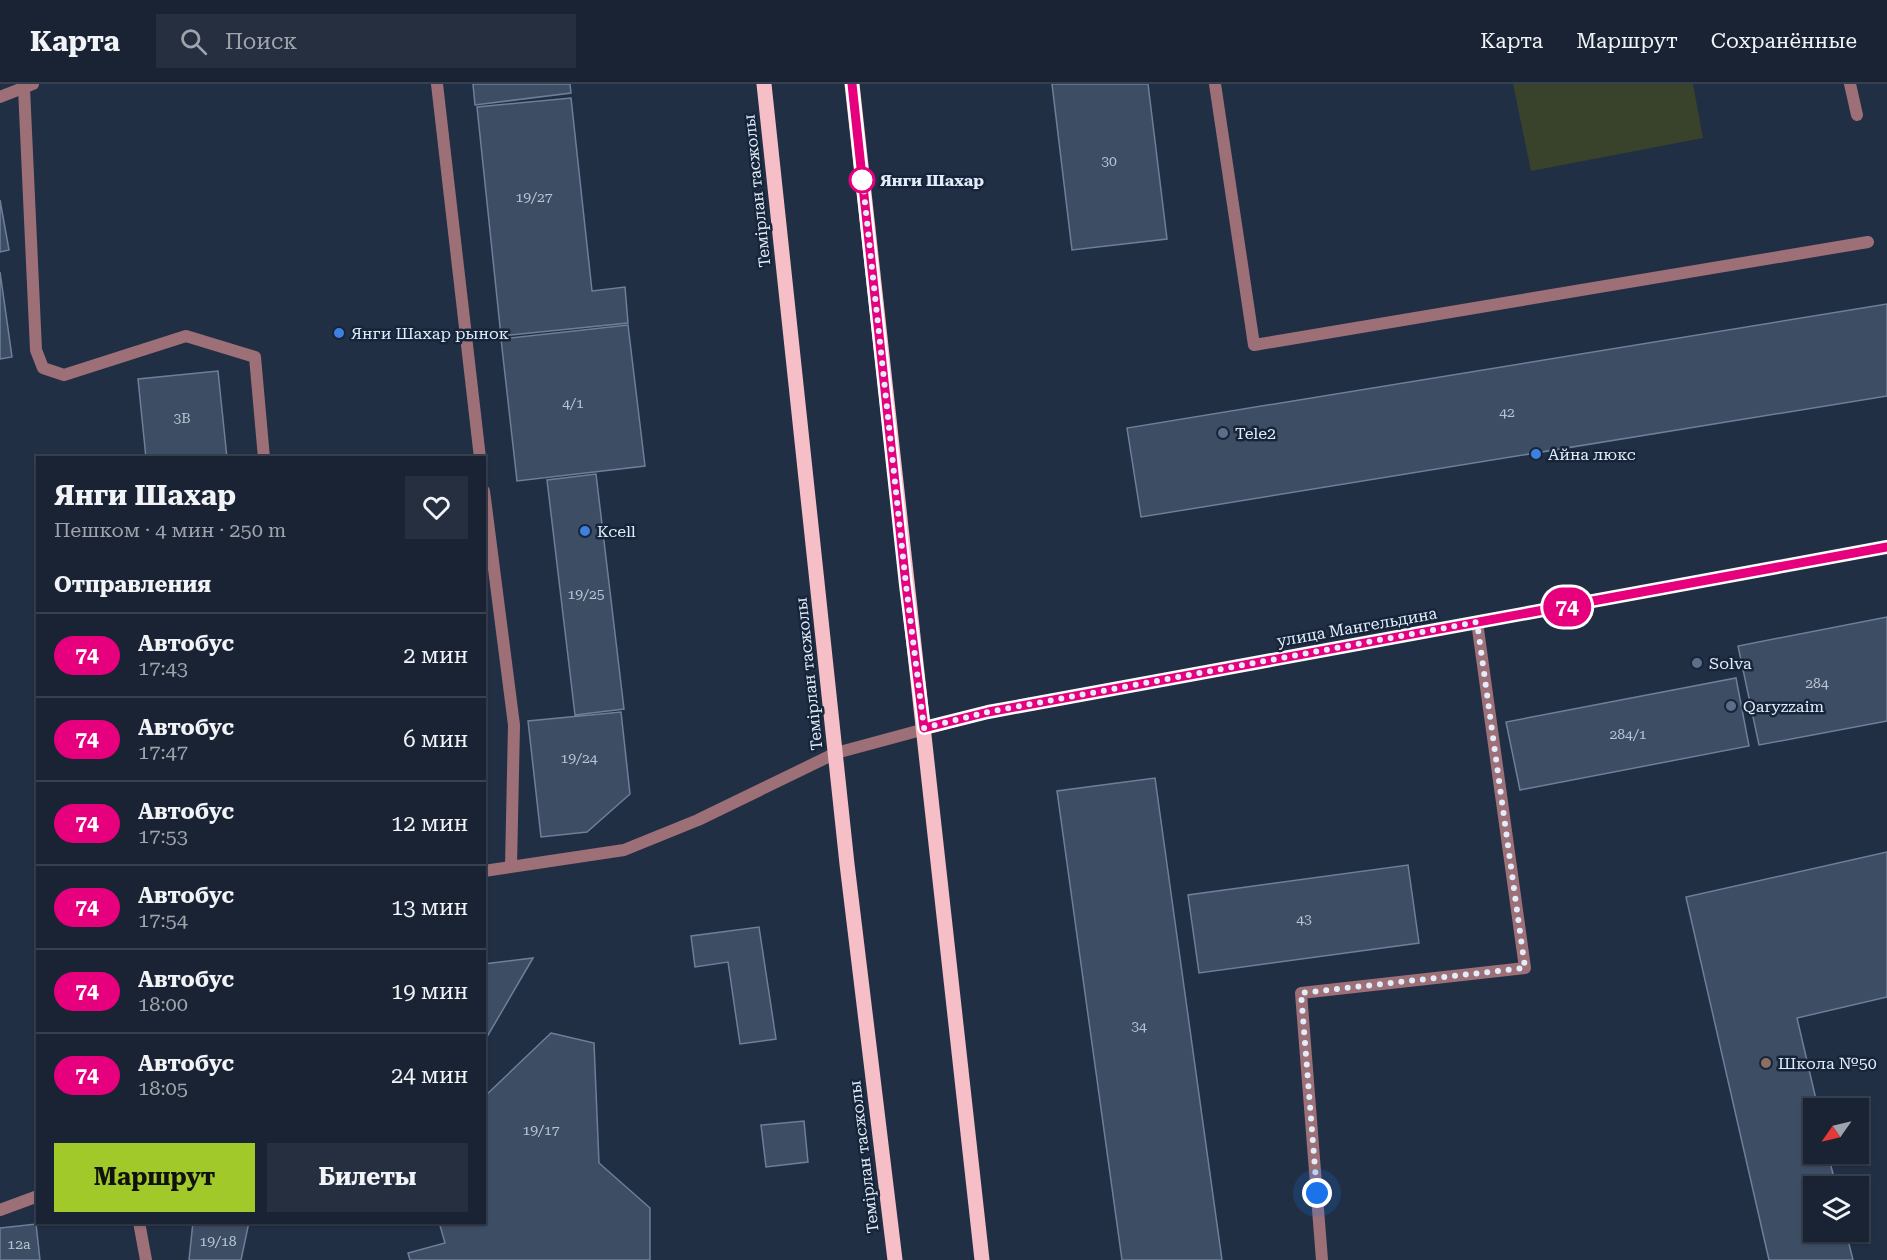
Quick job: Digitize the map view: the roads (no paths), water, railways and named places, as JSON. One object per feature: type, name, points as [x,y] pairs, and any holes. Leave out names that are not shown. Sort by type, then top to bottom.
[{"type":"main road","name":"Темірлан тасжолы","points":[[764,84],[847,864],[895,1260]]},
{"type":"main road","points":[[852,84],[982,1260]]},
{"type":"street","points":[[437,84],[480,456]]},
{"type":"street","points":[[1215,84],[1254,345],[1868,242]]},
{"type":"street","points":[[1850,84],[1857,115]]},
{"type":"street","points":[[0,97],[28,86],[36,350],[43,368],[64,375],[186,336],[255,357],[264,456]]},
{"type":"street","points":[[486,507],[514,725],[511,867]]},
{"type":"street","name":"улица Мангельдина","points":[[486,871],[624,850],[698,820],[836,753],[988,712],[1887,547]]},
{"type":"street","points":[[1322,1260],[1301,993],[1525,968],[1477,622]]},
{"type":"street","points":[[0,1210],[36,1197]]},
{"type":"street","points":[[139,1224],[146,1260]]},
{"type":"place","name":"Янги Шахар","points":[[862,180]]},
{"type":"place","name":"Янги Шахар рынок","points":[[339,333]]},
{"type":"place","name":"Tele2","points":[[1223,433]]},
{"type":"place","name":"Айна люкс","points":[[1536,454]]},
{"type":"place","name":"Kcell","points":[[585,531]]},
{"type":"place","name":"Solva","points":[[1697,663]]},
{"type":"place","name":"Qaryzzaim","points":[[1731,706]]},
{"type":"place","name":"Школа №50","points":[[1766,1063]]}]
